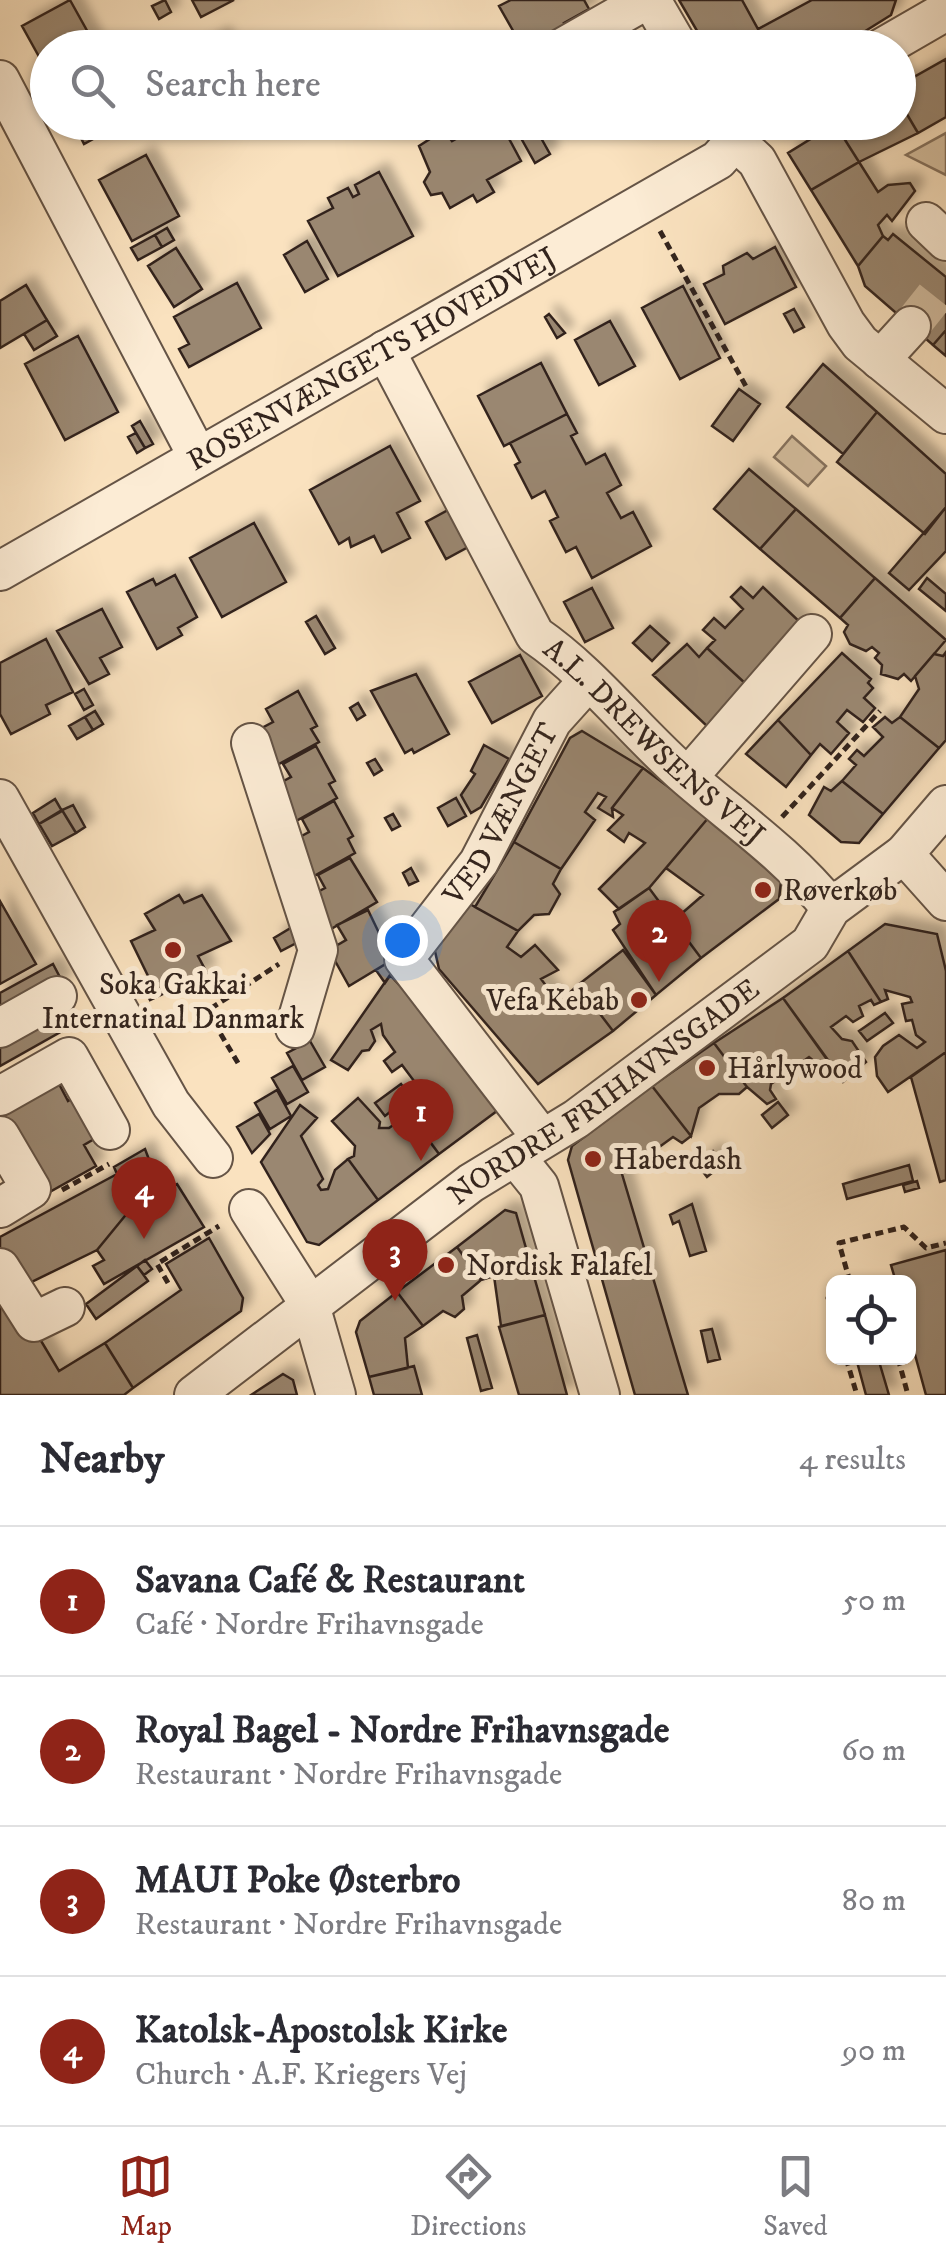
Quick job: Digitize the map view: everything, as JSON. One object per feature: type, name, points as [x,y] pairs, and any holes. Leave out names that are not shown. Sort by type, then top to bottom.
[{"type":"street","points":[[595,30],[649,0],[668,30]]},
{"type":"street","points":[[913,30],[946,11]]},
{"type":"street","points":[[0,80],[30,137]]},
{"type":"street","points":[[32,140],[198,457]]},
{"type":"street","name":"ROSENVÆNGETS HOVEDVEJ","points":[[0,571],[718,160],[730,140]]},
{"type":"street","points":[[744,140],[846,324],[880,360],[946,414]]},
{"type":"street","points":[[880,360],[911,326]]},
{"type":"street","name":"A.L. DREWSENS VEJ","points":[[386,350],[536,635],[580,671],[688,777],[798,868],[830,908]]},
{"type":"street","points":[[688,777],[812,634]]},
{"type":"street","name":"VED VÆNGET","points":[[528,1146],[404,958],[479,862],[580,671]]},
{"type":"street","points":[[251,742],[318,950],[296,1028]]},
{"type":"street","points":[[0,799],[171,1104],[212,1158]]},
{"type":"street","name":"NORDRE FRIHAVNSGADE","points":[[194,1395],[471,1183],[576,1119],[810,944],[830,908],[904,854],[946,806]]},
{"type":"street","points":[[904,854],[946,900]]},
{"type":"street","points":[[0,1028],[57,996]]},
{"type":"street","points":[[0,1096],[69,1057],[110,1130]]},
{"type":"street","points":[[0,1136],[31,1189],[0,1208]]},
{"type":"street","points":[[528,1146],[600,1395]]},
{"type":"street","points":[[249,1209],[310,1305],[336,1395]]},
{"type":"street","points":[[0,1268],[34,1322],[65,1307]]},
{"type":"path","points":[[644,202],[748,390]]},
{"type":"path","points":[[762,836],[880,711]]},
{"type":"path","points":[[238,1063],[207,1011],[244,991],[315,941]]},
{"type":"path","points":[[168,1282],[157,1264],[249,1209]]},
{"type":"path","points":[[848,1275],[839,1243],[904,1228],[926,1248],[946,1243]]},
{"type":"path","points":[[848,1365],[857,1395]]},
{"type":"path","points":[[900,1365],[908,1395]]},
{"type":"shaded area","points":[[946,133],[946,175],[906,155]]},
{"type":"shaded area","points":[[792,436],[826,466],[808,486],[774,457]]},
{"type":"building","points":[[70,0],[87,30],[30,30],[30,40],[22,26]]},
{"type":"building","points":[[165,0],[171,12],[159,19],[152,6]]},
{"type":"building","points":[[192,0],[234,0],[201,17]]},
{"type":"building","points":[[511,0],[584,0],[589,9],[564,23],[568,30],[513,30],[499,6]]},
{"type":"building","points":[[679,0],[742,0],[758,29],[812,0],[896,0],[891,15],[867,30],[696,30]]},
{"type":"building","points":[[946,59],[946,117],[918,133],[916,130],[916,76]]},
{"type":"building","points":[[428,140],[510,140],[521,161],[487,180],[494,192],[477,202],[473,195],[450,208],[442,193],[431,195],[424,182],[430,172],[419,146]]},
{"type":"building","points":[[522,140],[542,140],[550,154],[535,163]]},
{"type":"building","points":[[809,140],[845,140],[859,162],[811,190],[788,153]]},
{"type":"building","points":[[845,140],[904,140],[859,162]]},
{"type":"building","points":[[146,155],[179,216],[132,241],[99,180]]},
{"type":"building","points":[[859,162],[878,192],[888,185],[910,183],[915,191],[892,221],[887,215],[878,225],[883,236],[858,266],[811,190]]},
{"type":"building","points":[[379,172],[413,236],[338,276],[308,221],[333,208],[328,198],[348,188],[353,197],[359,194],[355,185]]},
{"type":"building","points":[[167,228],[174,240],[162,247],[155,235]]},
{"type":"building","points":[[893,234],[946,277],[946,330],[933,345],[865,286],[858,266],[883,236],[888,240]]},
{"type":"building","points":[[155,235],[162,247],[138,260],[131,248]]},
{"type":"building","points":[[307,241],[328,279],[305,292],[284,255]]},
{"type":"building","points":[[775,247],[796,287],[725,324],[704,284],[724,274],[723,266],[747,253],[753,259]]},
{"type":"building","points":[[176,248],[202,289],[174,307],[148,266]]},
{"type":"building","points":[[237,283],[261,328],[189,367],[179,349],[189,344],[174,317]]},
{"type":"building","points":[[26,285],[47,320],[0,348],[0,301]]},
{"type":"building","points":[[683,286],[720,358],[680,379],[642,308]]},
{"type":"building","points":[[794,309],[804,327],[794,332],[784,314]]},
{"type":"building","points":[[549,314],[565,333],[557,338],[545,317]]},
{"type":"building","points":[[47,320],[57,336],[34,350],[24,334]]},
{"type":"building","points":[[610,321],[635,366],[599,385],[575,340]]},
{"type":"building","points":[[946,330],[946,356],[933,345]]},
{"type":"building","points":[[78,336],[118,412],[65,440],[25,364]]},
{"type":"building","points":[[541,363],[567,414],[504,446],[478,396]]},
{"type":"building","points":[[823,364],[877,412],[843,454],[787,407]]},
{"type":"building","points":[[739,389],[760,404],[733,441],[712,426]]},
{"type":"building","points":[[877,412],[946,474],[946,507],[925,534],[837,462]]},
{"type":"building","points":[[567,414],[577,433],[571,436],[586,464],[605,454],[621,485],[607,493],[621,518],[633,512],[651,546],[592,578],[576,547],[566,552],[550,521],[558,517],[545,491],[532,498],[515,465],[520,462],[510,443]]},
{"type":"building","points":[[140,421],[153,444],[145,448],[132,426]]},
{"type":"building","points":[[136,433],[145,448],[137,453],[128,437]]},
{"type":"building","points":[[390,446],[420,501],[397,513],[410,538],[382,552],[374,536],[351,547],[349,538],[339,544],[310,490]]},
{"type":"building","points":[[749,469],[796,509],[760,549],[714,509]]},
{"type":"building","points":[[946,507],[946,551],[909,590],[889,573]]},
{"type":"building","points":[[450,509],[470,546],[446,559],[426,522]]},
{"type":"building","points":[[796,509],[875,578],[840,618],[760,549]]},
{"type":"building","points":[[254,523],[286,582],[222,617],[190,558]]},
{"type":"building","points":[[175,575],[197,617],[178,628],[182,635],[157,649],[127,592],[153,579],[156,585]]},
{"type":"building","points":[[875,578],[946,640],[911,681],[904,674],[898,679],[881,674],[882,665],[875,658],[879,653],[872,647],[866,651],[850,644],[844,632],[848,625],[840,618]]},
{"type":"building","points":[[927,578],[946,594],[946,611],[919,589]]},
{"type":"building","points":[[741,587],[753,598],[763,587],[803,625],[747,685],[707,648],[715,640],[703,630],[714,618],[725,628],[743,609],[731,597]]},
{"type":"building","points":[[592,588],[613,628],[585,642],[564,602]]},
{"type":"building","points":[[102,609],[122,647],[100,658],[109,674],[89,684],[57,631]]},
{"type":"building","points":[[316,616],[335,648],[325,654],[306,622]]},
{"type":"building","points":[[650,626],[669,643],[652,661],[633,643]]},
{"type":"building","points":[[46,639],[73,692],[46,705],[50,714],[11,734],[0,714],[0,663]]},
{"type":"building","points":[[687,644],[699,657],[707,648],[747,685],[709,728],[653,675]]},
{"type":"building","points":[[946,652],[946,740],[939,748],[900,717],[919,689],[915,676],[934,654],[943,656]]},
{"type":"building","points":[[842,653],[871,679],[868,683],[873,688],[864,698],[875,708],[863,722],[847,710],[837,722],[849,733],[831,754],[820,744],[811,755],[778,720]]},
{"type":"building","points":[[520,655],[542,696],[492,723],[469,682]]},
{"type":"building","points":[[416,674],[449,734],[414,753],[412,749],[405,753],[371,691]]},
{"type":"building","points":[[84,689],[93,705],[84,710],[75,694]]},
{"type":"building","points":[[298,691],[317,726],[311,729],[319,742],[277,765],[258,730],[273,722],[266,709]]},
{"type":"building","points":[[358,703],[365,715],[357,720],[350,708]]},
{"type":"building","points":[[95,711],[103,724],[93,730],[85,717]]},
{"type":"building","points":[[85,717],[93,730],[77,739],[69,726]]},
{"type":"building","points":[[885,717],[892,723],[900,717],[939,748],[883,814],[842,781],[856,765],[849,759],[857,750],[864,756],[883,737],[873,727]]},
{"type":"building","points":[[778,720],[811,755],[786,787],[746,754]]},
{"type":"building","points":[[582,731],[643,768],[612,808],[613,817],[598,808],[606,797],[598,793],[585,812],[595,820],[561,869],[514,842],[570,738]]},
{"type":"building","points":[[484,745],[509,759],[481,807],[471,813],[461,795],[475,774],[471,771]]},
{"type":"building","points":[[316,746],[335,781],[329,784],[337,798],[296,821],[276,785],[291,777],[283,764]]},
{"type":"building","points":[[375,759],[382,770],[374,775],[367,763]]},
{"type":"building","points":[[643,768],[709,817],[649,888],[619,909],[599,889],[645,843],[629,833],[624,842],[608,830],[623,815],[612,808]]},
{"type":"building","points":[[842,781],[883,814],[859,843],[841,842],[809,815],[824,787],[831,791]]},
{"type":"building","points":[[456,798],[466,816],[448,826],[438,808]]},
{"type":"building","points":[[55,799],[62,811],[39,824],[33,813]]},
{"type":"building","points":[[334,801],[353,836],[348,839],[355,853],[314,876],[294,840],[309,832],[302,819]]},
{"type":"building","points":[[73,805],[85,827],[76,833],[62,810]]},
{"type":"building","points":[[62,810],[76,833],[52,846],[39,824]]},
{"type":"building","points":[[393,814],[400,826],[392,830],[385,818]]},
{"type":"building","points":[[709,817],[781,882],[779,899],[701,958],[673,921],[703,895],[666,868]]},
{"type":"building","points":[[514,842],[561,869],[553,884],[560,894],[549,914],[534,915],[518,931],[475,907]]},
{"type":"building","points":[[350,858],[377,902],[331,929],[310,896],[325,888],[318,875]]},
{"type":"building","points":[[411,868],[418,881],[409,885],[403,873]]},
{"type":"building","points":[[649,888],[701,958],[656,995],[613,930],[620,924],[614,912]]},
{"type":"building","points":[[179,895],[184,903],[202,895],[231,941],[198,956],[207,973],[150,1000],[141,982],[149,978],[131,941],[155,930],[145,914]]},
{"type":"building","points":[[0,901],[36,964],[0,984]]},
{"type":"building","points":[[468,903],[518,931],[507,947],[521,957],[535,945],[558,970],[541,979],[562,1007],[571,1003],[566,996],[578,985],[613,1031],[538,1084],[439,969],[434,947]]},
{"type":"building","points":[[368,910],[392,960],[349,986],[329,950],[346,940],[337,925]]},
{"type":"building","points":[[885,924],[937,934],[946,971],[946,1052],[888,1092],[877,1076],[875,1057],[883,1046],[899,1035],[917,1048],[925,1042],[916,1035],[912,1020],[906,1021],[902,1004],[912,1002],[910,997],[885,990],[888,999],[881,1002],[848,951]]},
{"type":"building","points":[[294,926],[302,940],[281,951],[274,938]]},
{"type":"building","points":[[623,950],[656,995],[613,1031],[578,985]]},
{"type":"building","points":[[848,951],[881,1002],[874,1005],[871,1000],[859,1006],[863,1016],[853,1022],[846,1016],[831,1027],[842,1039],[852,1041],[866,1062],[843,1082],[783,998]]},
{"type":"building","points":[[392,960],[396,967],[385,983],[376,970]]},
{"type":"building","points":[[53,964],[63,983],[0,1018],[0,993]]},
{"type":"building","points":[[390,975],[509,1102],[439,1154],[412,1117],[427,1106],[432,1110],[438,1100],[426,1097],[402,1065],[392,1072],[384,1061],[395,1052],[383,1035],[381,1024],[371,1030],[375,1041],[369,1050],[362,1051],[348,1070],[331,1060]]},
{"type":"building","points":[[783,998],[828,1060],[820,1066],[809,1057],[771,1084],[776,1099],[767,1104],[747,1087],[714,1043]]},
{"type":"building","points":[[50,1005],[64,1030],[0,1066],[0,1034]]},
{"type":"building","points":[[885,1013],[893,1023],[867,1041],[859,1031]]},
{"type":"building","points":[[310,1041],[325,1067],[302,1080],[287,1053]]},
{"type":"building","points":[[714,1043],[747,1087],[739,1094],[719,1094],[699,1108],[691,1136],[652,1086]]},
{"type":"building","points":[[946,1052],[946,1180],[940,1182],[911,1077]]},
{"type":"building","points":[[293,1066],[308,1092],[287,1104],[272,1078]]},
{"type":"building","points":[[59,1084],[68,1101],[78,1095],[101,1135],[84,1145],[96,1166],[46,1194],[1,1117],[17,1108],[17,1096]]},
{"type":"building","points":[[401,1084],[410,1096],[385,1116],[375,1103]]},
{"type":"building","points":[[652,1086],[691,1136],[682,1143],[673,1137],[622,1174],[688,1395],[635,1395],[568,1160],[572,1146]]},
{"type":"building","points":[[277,1090],[291,1116],[270,1129],[255,1103]]},
{"type":"building","points":[[358,1098],[380,1122],[379,1128],[389,1128],[409,1114],[439,1154],[378,1200],[348,1159],[354,1156],[355,1146],[332,1121]]},
{"type":"building","points":[[778,1102],[788,1115],[772,1128],[762,1115]]},
{"type":"building","points":[[300,1105],[317,1118],[301,1136],[323,1179],[318,1185],[321,1190],[328,1189],[335,1170],[348,1159],[378,1200],[319,1245],[307,1242],[261,1162]]},
{"type":"building","points":[[259,1114],[270,1134],[252,1153],[237,1127]]},
{"type":"building","points":[[145,1149],[156,1178],[97,1250],[17,1289],[0,1260],[0,1237],[117,1174],[114,1167]]},
{"type":"building","points":[[713,1151],[723,1164],[707,1177],[697,1164]]},
{"type":"building","points":[[909,1165],[913,1181],[847,1199],[843,1184]]},
{"type":"building","points":[[917,1181],[919,1188],[905,1192],[903,1185]]},
{"type":"building","points":[[177,1184],[204,1227],[104,1284],[93,1266],[104,1260],[97,1250],[138,1200],[142,1206],[149,1197]]},
{"type":"building","points":[[692,1204],[706,1251],[690,1256],[679,1221],[673,1224],[670,1215]]},
{"type":"building","points":[[505,1210],[516,1213],[545,1315],[501,1326],[494,1276],[481,1280],[457,1247]]},
{"type":"building","points":[[209,1238],[243,1298],[241,1311],[133,1388],[105,1343],[181,1290],[166,1264]]},
{"type":"building","points":[[457,1247],[481,1280],[462,1296],[464,1309],[455,1317],[443,1311],[423,1326],[397,1292]]},
{"type":"building","points":[[946,1250],[946,1395],[926,1395],[916,1358],[916,1275],[894,1275],[891,1265]]},
{"type":"building","points":[[145,1260],[152,1269],[144,1275],[137,1266]]},
{"type":"building","points":[[137,1266],[148,1281],[96,1319],[86,1304]]},
{"type":"building","points":[[0,1272],[59,1371],[105,1343],[133,1388],[124,1395],[0,1395]]},
{"type":"building","points":[[397,1292],[423,1326],[405,1338],[408,1368],[369,1377],[356,1332],[360,1321]]},
{"type":"building","points":[[545,1315],[567,1395],[519,1395],[499,1327]]},
{"type":"building","points":[[712,1329],[720,1359],[708,1362],[701,1331]]},
{"type":"building","points":[[477,1335],[492,1388],[481,1391],[467,1338]]},
{"type":"building","points":[[858,1365],[880,1365],[889,1395],[866,1395]]},
{"type":"building","points":[[414,1366],[422,1395],[374,1395],[369,1377]]},
{"type":"building","points":[[283,1374],[293,1380],[297,1395],[251,1395]]},
{"type":"tunnel","points":[[911,326],[946,282]]},
{"type":"place","name":"Røverkøb","points":[[763,890]]},
{"type":"place","name":"Soka Gakkai Internatinal Danmark","points":[[173,950]]},
{"type":"place","name":"Royal Bagel - Nordre Frihavnsgade","points":[[659,982]]},
{"type":"place","name":"Vefa Kebab","points":[[639,1000]]},
{"type":"place","name":"Hårlywood","points":[[707,1068]]},
{"type":"place","name":"Haberdash","points":[[593,1159]]},
{"type":"place","name":"Savana Café & Restaurant","points":[[421,1161]]},
{"type":"place","name":"Katolsk-Apostolsk Kirke","points":[[144,1239]]},
{"type":"place","name":"Nordisk Falafel","points":[[446,1265]]},
{"type":"place","name":"MAUI Poke Østerbro","points":[[395,1301]]}]
